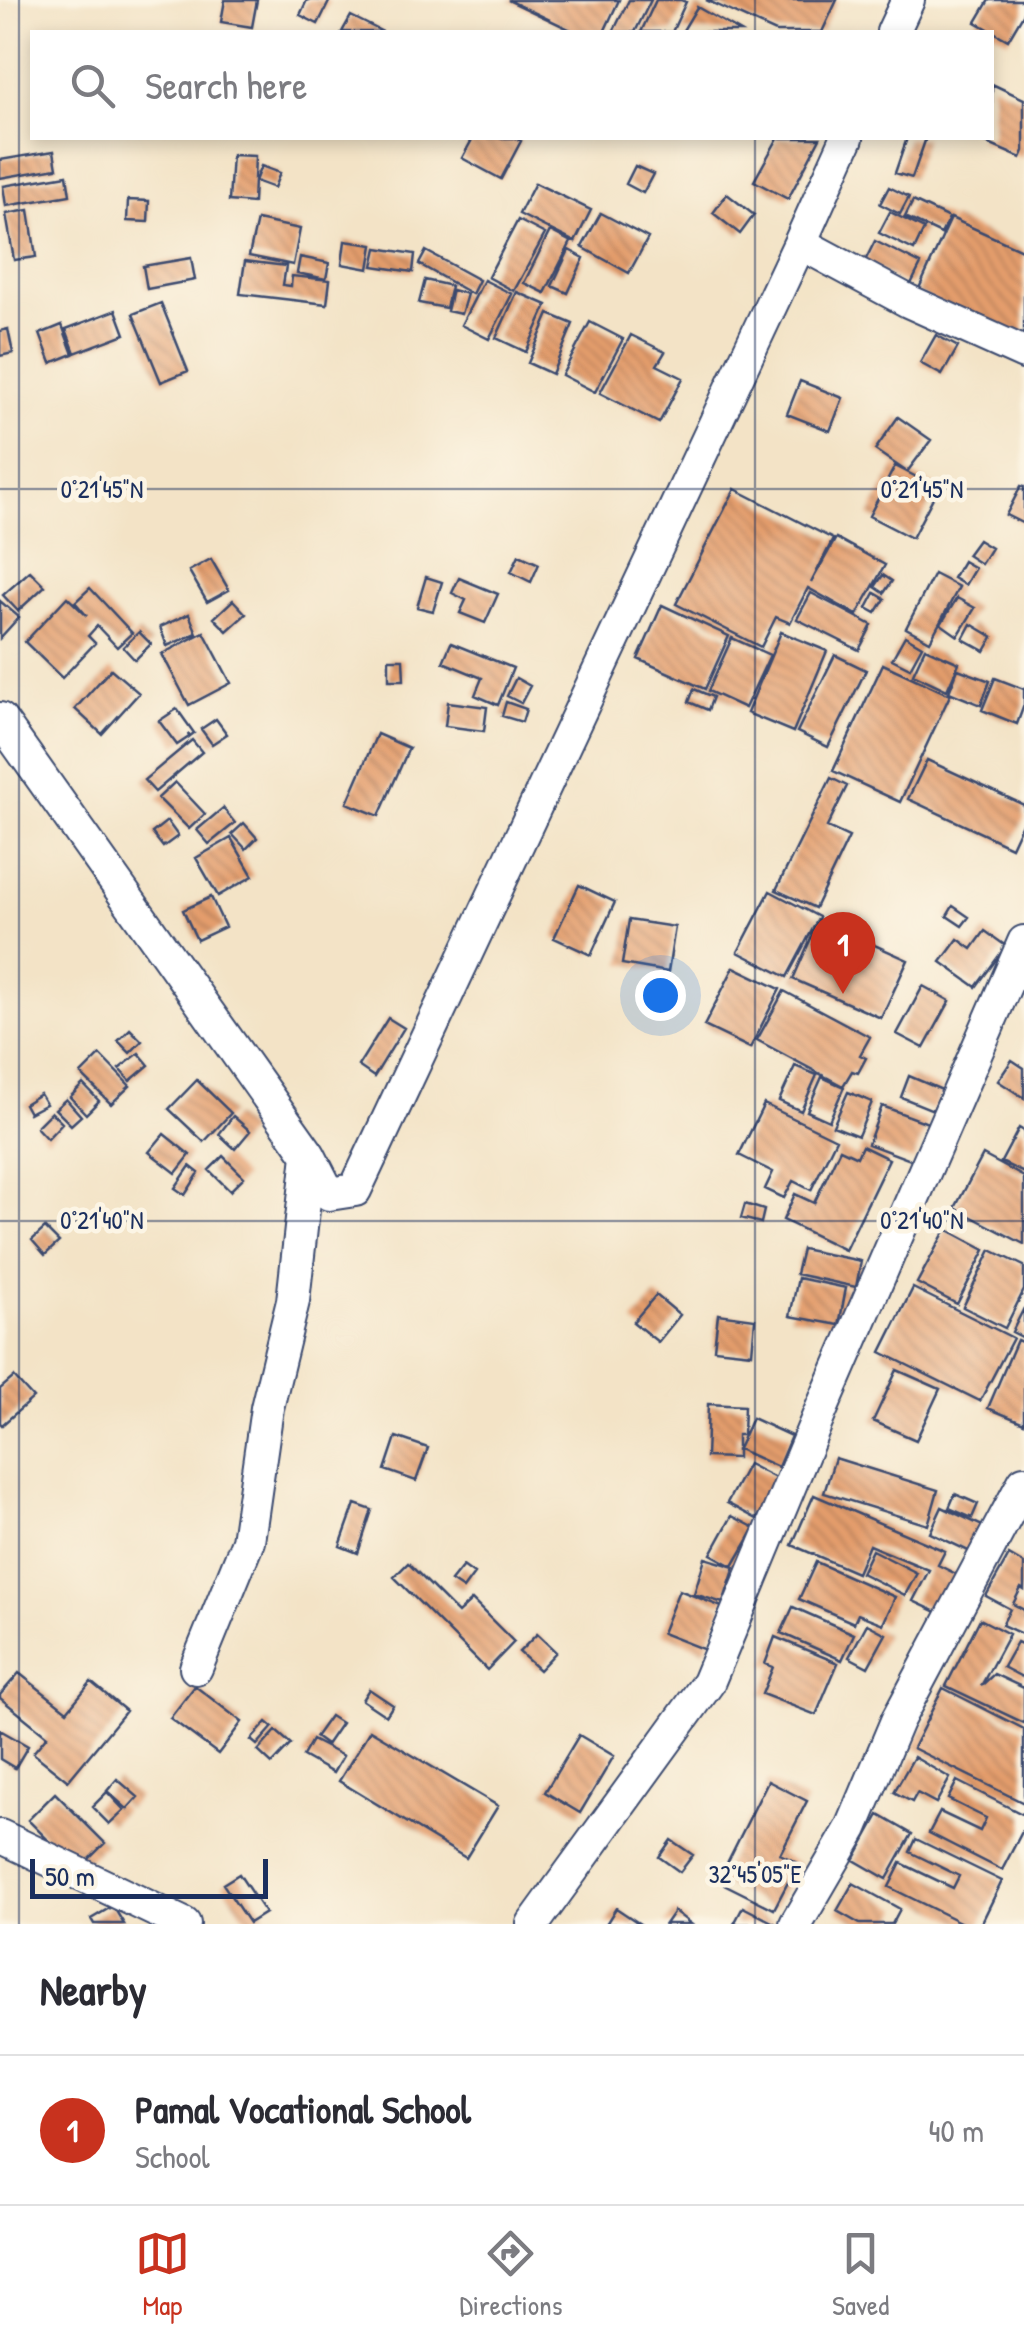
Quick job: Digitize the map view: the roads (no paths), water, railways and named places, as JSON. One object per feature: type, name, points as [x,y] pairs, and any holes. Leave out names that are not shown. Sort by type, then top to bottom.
[{"type":"street","points":[[894,30],[908,0]]},
{"type":"street","points":[[0,720],[309,1155],[329,1194],[356,1190],[845,140]]},
{"type":"street","points":[[800,242],[908,300],[1024,354]]},
{"type":"street","points":[[532,1924],[708,1683],[822,1408],[1024,942]]},
{"type":"street","points":[[196,1668],[248,1541],[268,1408],[293,1301],[309,1155]]},
{"type":"street","points":[[796,1924],[852,1828],[897,1721],[1024,1482]]},
{"type":"street","points":[[0,1836],[184,1924]]},
{"type":"place","name":"Pamal Vocational School","points":[[843,994]]}]
